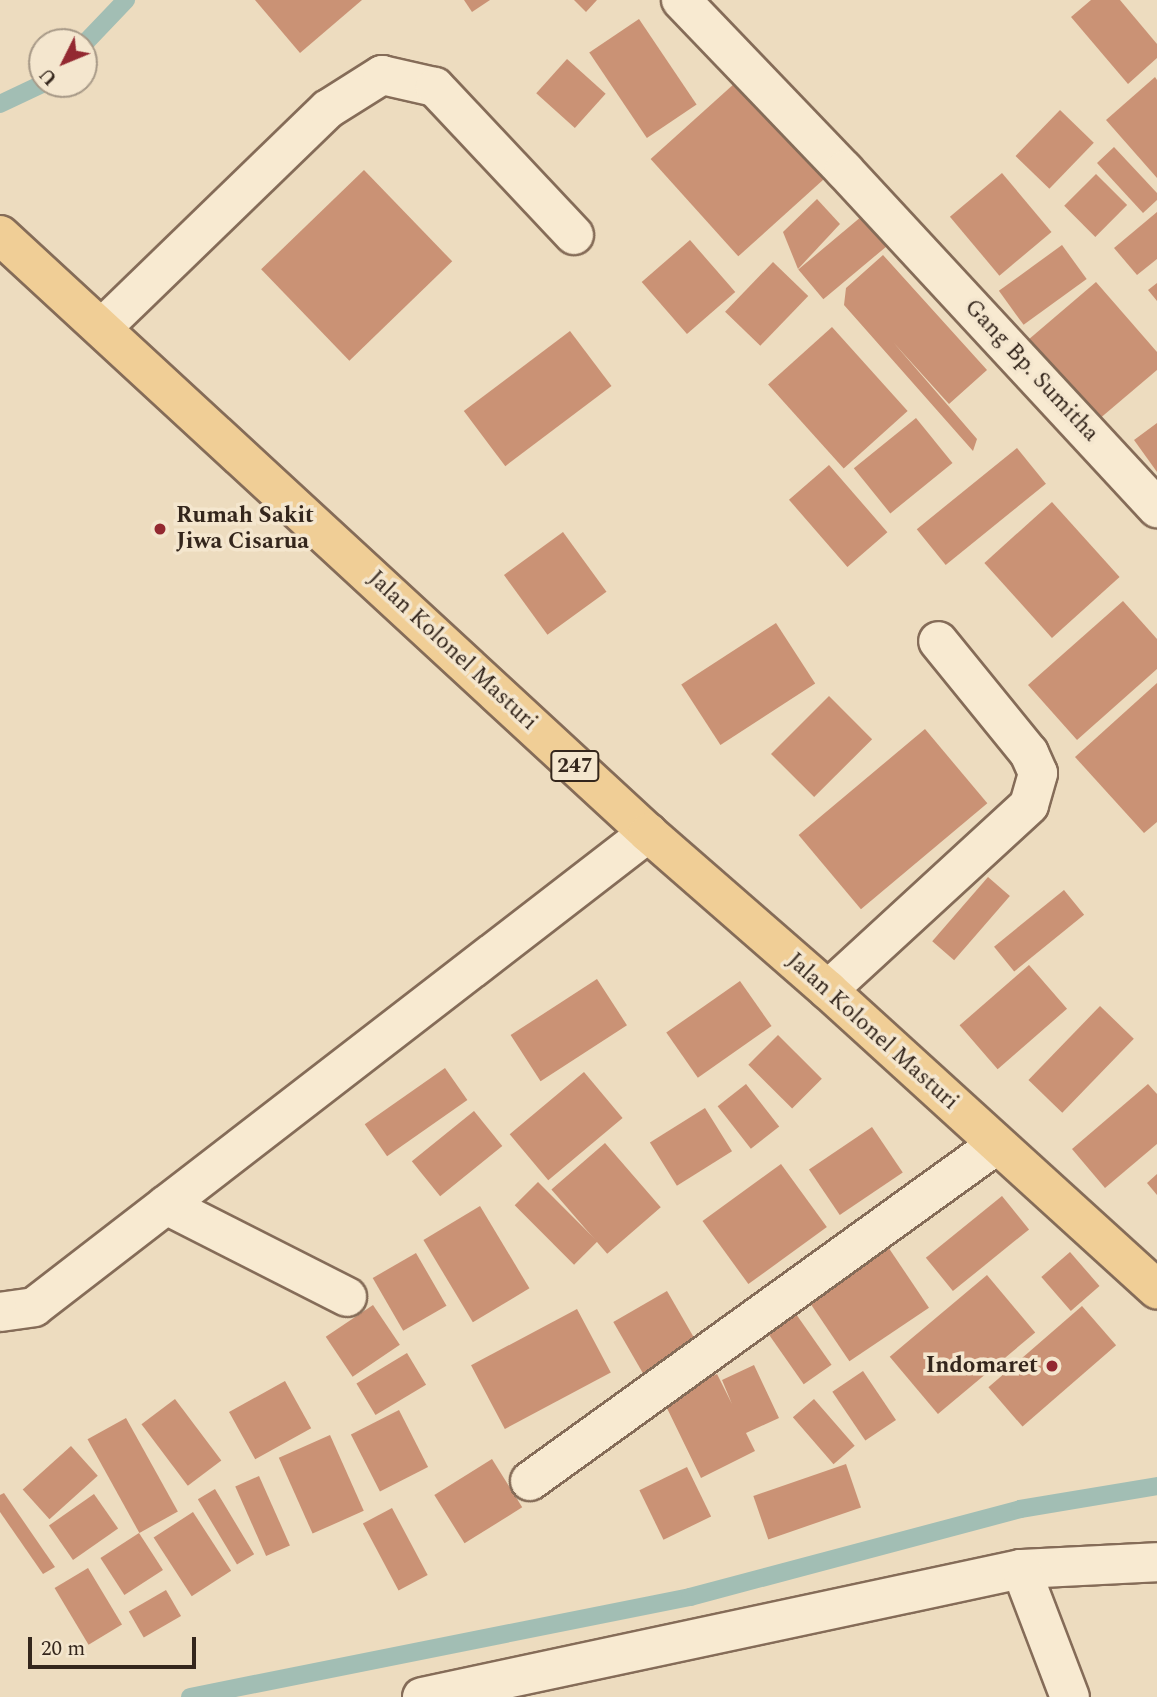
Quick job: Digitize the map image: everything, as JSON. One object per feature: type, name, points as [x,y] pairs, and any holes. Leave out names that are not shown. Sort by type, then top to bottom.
[{"type":"main road","name":"Jalan Kolonel Masturi","points":[[0,235],[103,327],[648,833],[828,990],[1157,1290]]},
{"type":"street","name":"Gang Bp. Sumitha","points":[[681,0],[1157,508]]},
{"type":"street","points":[[103,327],[328,108],[382,75],[435,87],[574,235]]},
{"type":"street","points":[[828,990],[1029,805],[1038,773],[1029,752],[938,641]]},
{"type":"street","points":[[0,1312],[34,1307],[648,833]]},
{"type":"street","points":[[530,1481],[996,1145]]},
{"type":"street","points":[[166,1205],[347,1297]]},
{"type":"street","points":[[422,1697],[1021,1569],[1157,1562]]},
{"type":"street","points":[[1021,1569],[1070,1697]]},
{"type":"building","points":[[255,0],[362,0],[300,53]]},
{"type":"building","points":[[464,0],[490,0],[472,12]]},
{"type":"building","points":[[574,0],[597,0],[586,12]]},
{"type":"building","points":[[1091,0],[1120,0],[1157,44],[1157,58],[1128,84],[1071,17]]},
{"type":"building","points":[[639,19],[697,104],[647,138],[589,53]]},
{"type":"building","points":[[567,59],[606,94],[575,128],[536,93]]},
{"type":"building","points":[[745,74],[833,171],[738,256],[651,159]]},
{"type":"building","points":[[1155,77],[1157,80],[1157,178],[1106,120]]},
{"type":"building","points":[[1060,110],[1094,143],[1049,189],[1016,156]]},
{"type":"building","points":[[1114,147],[1157,193],[1157,200],[1143,213],[1097,163]]},
{"type":"building","points":[[364,170],[452,261],[349,361],[261,269]]},
{"type":"building","points":[[1002,173],[1051,232],[999,276],[950,217]]},
{"type":"building","points":[[1096,174],[1127,205],[1095,237],[1064,206]]},
{"type":"building","points":[[817,199],[840,224],[798,269],[783,232]]},
{"type":"building","points":[[868,211],[893,241],[823,299],[798,269]]},
{"type":"building","points":[[1157,212],[1157,259],[1137,275],[1114,248]]},
{"type":"building","points":[[690,240],[735,292],[687,334],[642,282]]},
{"type":"building","points":[[1062,245],[1087,279],[1024,325],[999,291]]},
{"type":"building","points":[[883,255],[987,370],[949,404],[893,342],[977,439],[973,451],[844,305],[846,288]]},
{"type":"building","points":[[773,262],[808,296],[760,346],[725,312]]},
{"type":"building","points":[[1096,282],[1157,352],[1157,370],[1098,420],[1028,340]]},
{"type":"building","points":[[1157,283],[1157,301],[1148,290]]},
{"type":"building","points":[[832,327],[908,411],[844,469],[768,385]]},
{"type":"building","points":[[570,331],[612,386],[505,466],[464,411]]},
{"type":"building","points":[[916,418],[953,463],[890,513],[854,468]]},
{"type":"building","points":[[1157,423],[1157,472],[1134,440]]},
{"type":"building","points":[[1017,448],[1046,484],[946,565],[917,529]]},
{"type":"building","points":[[829,465],[887,532],[847,567],[789,500]]},
{"type":"building","points":[[1052,502],[1120,577],[1052,638],[984,563]]},
{"type":"building","points":[[563,532],[606,592],[547,635],[504,575]]},
{"type":"building","points":[[1123,601],[1157,639],[1157,669],[1077,740],[1028,685]]},
{"type":"building","points":[[776,623],[815,683],[720,745],[681,685]]},
{"type":"building","points":[[1157,683],[1157,822],[1144,833],[1075,757]]},
{"type":"building","points":[[829,696],[872,739],[814,797],[771,754]]},
{"type":"building","points":[[925,729],[987,803],[861,909],[799,835]]},
{"type":"building","points":[[988,877],[1010,896],[954,960],[932,941]]},
{"type":"building","points":[[1064,890],[1084,915],[1014,972],[994,947]]},
{"type":"building","points":[[1029,965],[1067,1009],[998,1069],[960,1025]]},
{"type":"building","points":[[597,979],[627,1025],[541,1081],[511,1035]]},
{"type":"building","points":[[740,981],[772,1026],[698,1078],[666,1033]]},
{"type":"building","points":[[1100,1006],[1134,1039],[1062,1113],[1028,1080]]},
{"type":"building","points":[[778,1035],[822,1079],[792,1109],[748,1065]]},
{"type":"building","points":[[445,1068],[467,1100],[387,1156],[365,1124]]},
{"type":"building","points":[[584,1072],[623,1118],[548,1180],[510,1134]]},
{"type":"building","points":[[746,1084],[779,1127],[751,1149],[718,1106]]},
{"type":"building","points":[[1148,1084],[1157,1094],[1157,1144],[1105,1188],[1072,1149]]},
{"type":"building","points":[[705,1108],[732,1151],[677,1186],[650,1142]]},
{"type":"building","points":[[474,1111],[502,1146],[440,1196],[412,1161]]},
{"type":"building","points":[[872,1127],[903,1173],[840,1215],[809,1169]]},
{"type":"building","points":[[605,1143],[661,1207],[607,1254],[551,1190]]},
{"type":"building","points":[[781,1164],[827,1227],[748,1284],[703,1221]]},
{"type":"building","points":[[1157,1174],[1157,1195],[1147,1183]]},
{"type":"building","points":[[538,1182],[597,1241],[574,1265],[515,1205]]},
{"type":"building","points":[[1002,1196],[1029,1229],[953,1291],[926,1258]]},
{"type":"building","points":[[480,1206],[529,1288],[473,1322],[423,1240]]},
{"type":"building","points":[[882,1238],[929,1308],[849,1361],[802,1292]]},
{"type":"building","points":[[1070,1252],[1100,1286],[1071,1311],[1041,1277]]},
{"type":"building","points":[[416,1253],[446,1306],[403,1331],[373,1278]]},
{"type":"building","points":[[987,1275],[1035,1332],[938,1414],[890,1357]]},
{"type":"building","points":[[667,1291],[698,1344],[644,1375],[613,1322]]},
{"type":"building","points":[[373,1305],[400,1345],[353,1377],[326,1337]]},
{"type":"building","name":"Indomaret","points":[[1082,1306],[1116,1345],[1023,1427],[988,1387]]},
{"type":"building","points":[[577,1309],[611,1373],[505,1429],[471,1365]]},
{"type":"building","points":[[796,1314],[832,1365],[804,1384],[768,1334]]},
{"type":"building","points":[[407,1353],[426,1385],[375,1415],[356,1383]]},
{"type":"building","points":[[754,1365],[779,1418],[746,1433],[755,1451],[701,1478],[663,1400],[717,1374],[732,1404],[722,1380]]},
{"type":"building","points":[[863,1371],[896,1420],[865,1441],[832,1392]]},
{"type":"building","points":[[285,1381],[311,1428],[255,1459],[229,1412]]},
{"type":"building","points":[[175,1399],[221,1460],[188,1486],[141,1424]]},
{"type":"building","points":[[814,1399],[855,1446],[834,1464],[793,1417]]},
{"type":"building","points":[[399,1410],[428,1467],[380,1492],[351,1435]]},
{"type":"building","points":[[126,1418],[178,1512],[139,1533],[88,1439]]},
{"type":"building","points":[[330,1435],[364,1511],[313,1534],[279,1458]]},
{"type":"building","points":[[71,1446],[98,1476],[49,1519],[23,1489]]},
{"type":"building","points":[[492,1459],[522,1507],[465,1543],[434,1495]]},
{"type":"building","points":[[846,1464],[861,1507],[768,1539],[753,1496]]},
{"type":"building","points":[[687,1467],[711,1516],[663,1540],[639,1490]]},
{"type":"building","points":[[259,1476],[290,1545],[266,1556],[235,1487]]},
{"type":"building","points":[[215,1489],[254,1554],[237,1564],[198,1499]]},
{"type":"building","points":[[4,1493],[55,1567],[43,1574],[0,1512],[0,1495]]},
{"type":"building","points":[[94,1494],[118,1528],[73,1560],[49,1526]]},
{"type":"building","points":[[392,1508],[428,1575],[399,1591],[363,1523]]},
{"type":"building","points":[[193,1512],[231,1571],[192,1596],[154,1538]]},
{"type":"building","points":[[139,1533],[163,1570],[124,1595],[100,1558]]},
{"type":"building","points":[[88,1568],[122,1625],[89,1645],[55,1588]]},
{"type":"building","points":[[166,1590],[181,1616],[144,1637],[129,1612]]},
{"type":"waterway","points":[[98,29],[126,0]]},
{"type":"waterway","points":[[0,104],[28,91]]},
{"type":"waterway","points":[[190,1697],[690,1597],[1020,1509],[1157,1486]]},
{"type":"place","name":"Rumah Sakit Jiwa Cisarua","points":[[160,529]]},
{"type":"place","name":"Indomaret","points":[[1052,1366]]}]
